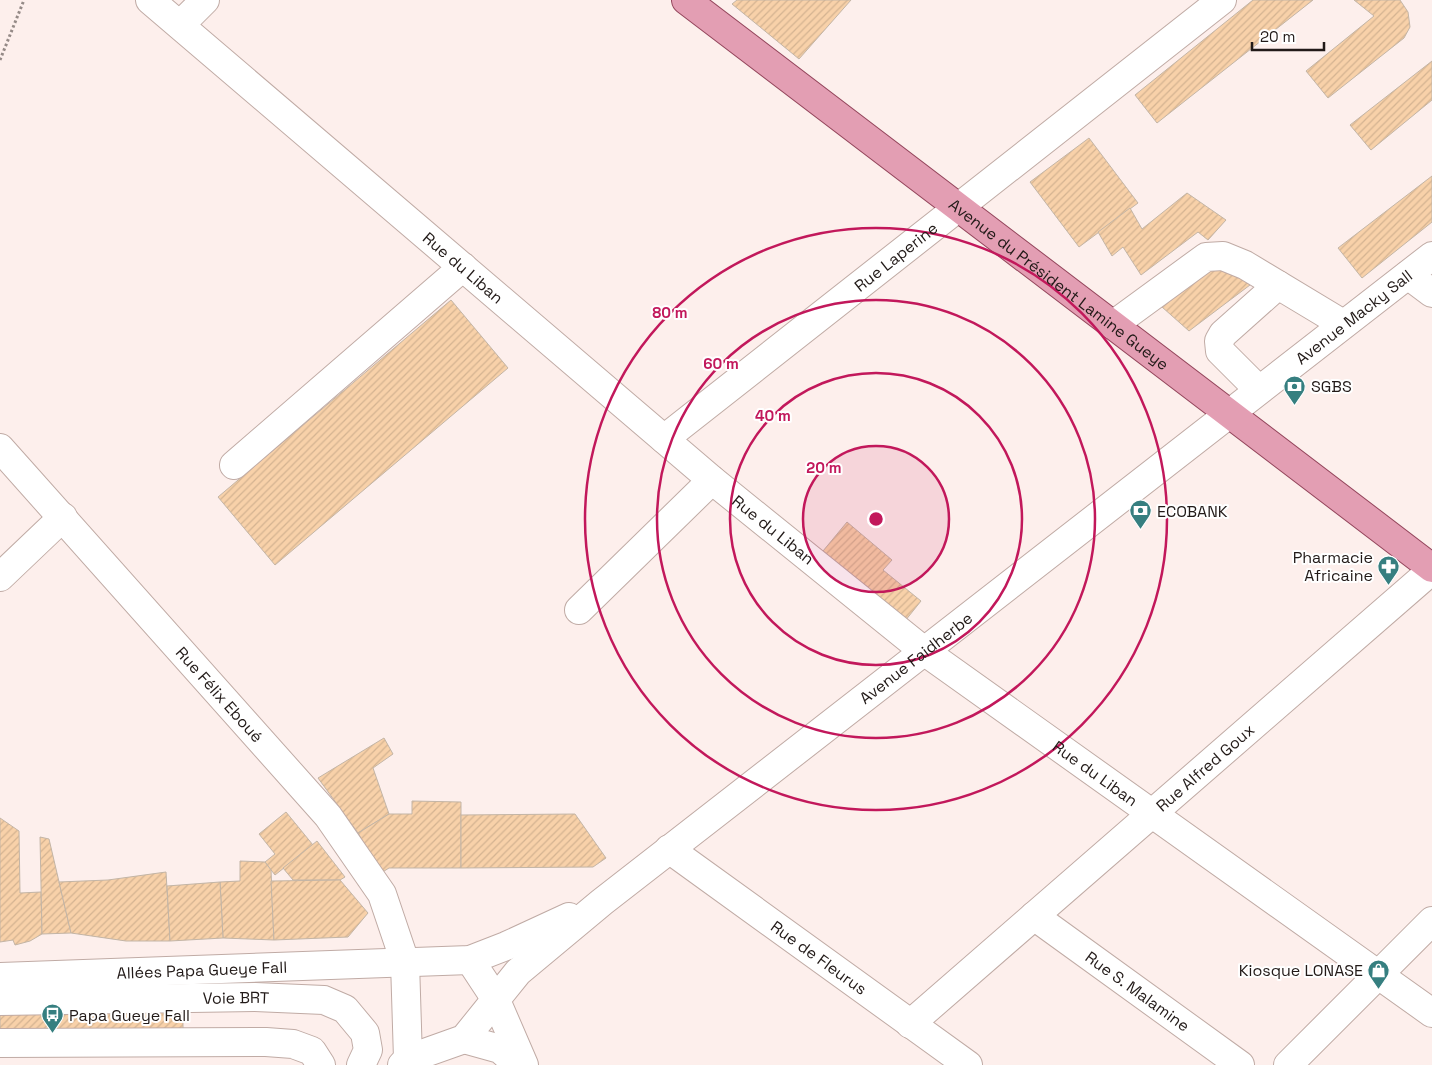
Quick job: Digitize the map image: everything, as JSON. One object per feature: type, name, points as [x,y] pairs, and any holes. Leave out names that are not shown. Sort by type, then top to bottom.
[{"type":"main road","name":"Avenue du Président Lamine Gueye","points":[[696,2],[958,207],[1432,569]]},
{"type":"street","name":"Rue du Liban","points":[[150,0],[712,480],[924,651],[1432,1013]]},
{"type":"street","points":[[180,25],[205,0]]},
{"type":"street","name":"Rue Laperine","points":[[664,439],[1222,0]]},
{"type":"street","points":[[1113,325],[1206,257],[1223,256],[1278,285],[1343,324]]},
{"type":"street","name":"Avenue Macky Sall","points":[[1228,412],[1432,256]]},
{"type":"street","points":[[234,465],[463,267]]},
{"type":"street","points":[[1408,275],[1432,293]]},
{"type":"street","points":[[1258,389],[1220,351],[1219,341],[1224,334],[1278,285]]},
{"type":"street","name":"Avenue Faidherbe","points":[[464,1039],[495,998],[518,972],[602,902],[1228,412]]},
{"type":"street","name":"Rue Félix Eboué","points":[[0,448],[328,816],[382,894],[405,962],[405,1062]]},
{"type":"street","points":[[579,610],[712,480]]},
{"type":"street","points":[[0,576],[63,517]]},
{"type":"street","name":"Rue Alfred Goux","points":[[910,1024],[1432,569]]},
{"type":"street","name":"Rue de Fleurus","points":[[669,850],[968,1065]]},
{"type":"street","name":"Avenue Faidherbe","points":[[470,960],[506,946],[602,902]]},
{"type":"street","name":"Rue S. Malamine","points":[[1034,916],[1240,1065]]},
{"type":"street","points":[[1288,1065],[1432,921]]},
{"type":"street","points":[[470,960],[495,998],[524,1065]]},
{"type":"street","name":"Allées Papa Gueye Fall","points":[[0,977],[318,967],[470,960]]},
{"type":"street","name":"Voie BRT","points":[[0,1001],[254,997],[324,1000],[345,1009],[365,1033],[368,1050],[361,1065]]},
{"type":"street","points":[[405,1062],[464,1039],[500,1049],[518,1065]]},
{"type":"street","points":[[0,1043],[266,1042],[294,1044],[312,1051],[321,1065]]},
{"type":"path","points":[[0,60],[24,0]]},
{"type":"building","points":[[737,0],[851,0],[799,59],[732,4]]},
{"type":"building","points":[[1253,0],[1313,0],[1157,123],[1135,95]]},
{"type":"building","points":[[1354,0],[1400,0],[1408,12],[1410,27],[1404,38],[1328,98],[1306,71],[1374,16]]},
{"type":"building","points":[[1432,61],[1432,100],[1371,150],[1350,125]]},
{"type":"building","points":[[1089,138],[1138,203],[1079,247],[1030,182]]},
{"type":"building","points":[[1432,176],[1432,222],[1362,278],[1338,248]]},
{"type":"building","points":[[1187,193],[1226,220],[1208,240],[1198,232],[1141,275],[1123,247],[1112,256],[1098,232],[1130,208],[1142,229]]},
{"type":"building","points":[[1222,261],[1250,285],[1189,331],[1162,307]]},
{"type":"building","points":[[451,300],[508,368],[275,565],[218,497]]},
{"type":"building","points":[[847,522],[892,560],[883,570],[921,601],[905,621],[823,551]]},
{"type":"building","points":[[384,738],[393,754],[373,768],[389,814],[358,833],[318,778]]},
{"type":"building","points":[[412,801],[461,802],[461,868],[389,868],[381,873],[358,833],[389,814],[412,814]]},
{"type":"building","points":[[286,812],[313,845],[275,875],[265,862],[275,854],[259,834]]},
{"type":"building","points":[[575,814],[606,858],[593,867],[461,868],[461,815]]},
{"type":"building","points":[[0,818],[19,831],[20,893],[41,892],[42,934],[30,941],[15,945],[13,940],[0,942]]},
{"type":"building","points":[[40,837],[49,839],[71,933],[42,934]]},
{"type":"building","points":[[317,841],[345,877],[340,880],[293,880],[283,868]]},
{"type":"building","points":[[240,861],[265,862],[271,870],[274,940],[223,938],[220,882],[240,881]]},
{"type":"building","points":[[166,872],[170,941],[126,941],[71,933],[59,882],[108,880]]},
{"type":"building","points":[[340,880],[368,913],[348,937],[274,940],[271,881]]},
{"type":"building","points":[[220,882],[223,938],[170,941],[167,886]]},
{"type":"building","points":[[183,1003],[183,1030],[0,1034],[0,1008]]},
{"type":"place","name":"SGBS","points":[[1295,405]]},
{"type":"place","name":"ECOBANK","points":[[1141,530]]},
{"type":"place","name":"Pharmacie Africaine","points":[[1389,585]]},
{"type":"place","name":"Kiosque LONASE","points":[[1379,989]]},
{"type":"place","name":"Papa Gueye Fall","points":[[53,1034]]}]
